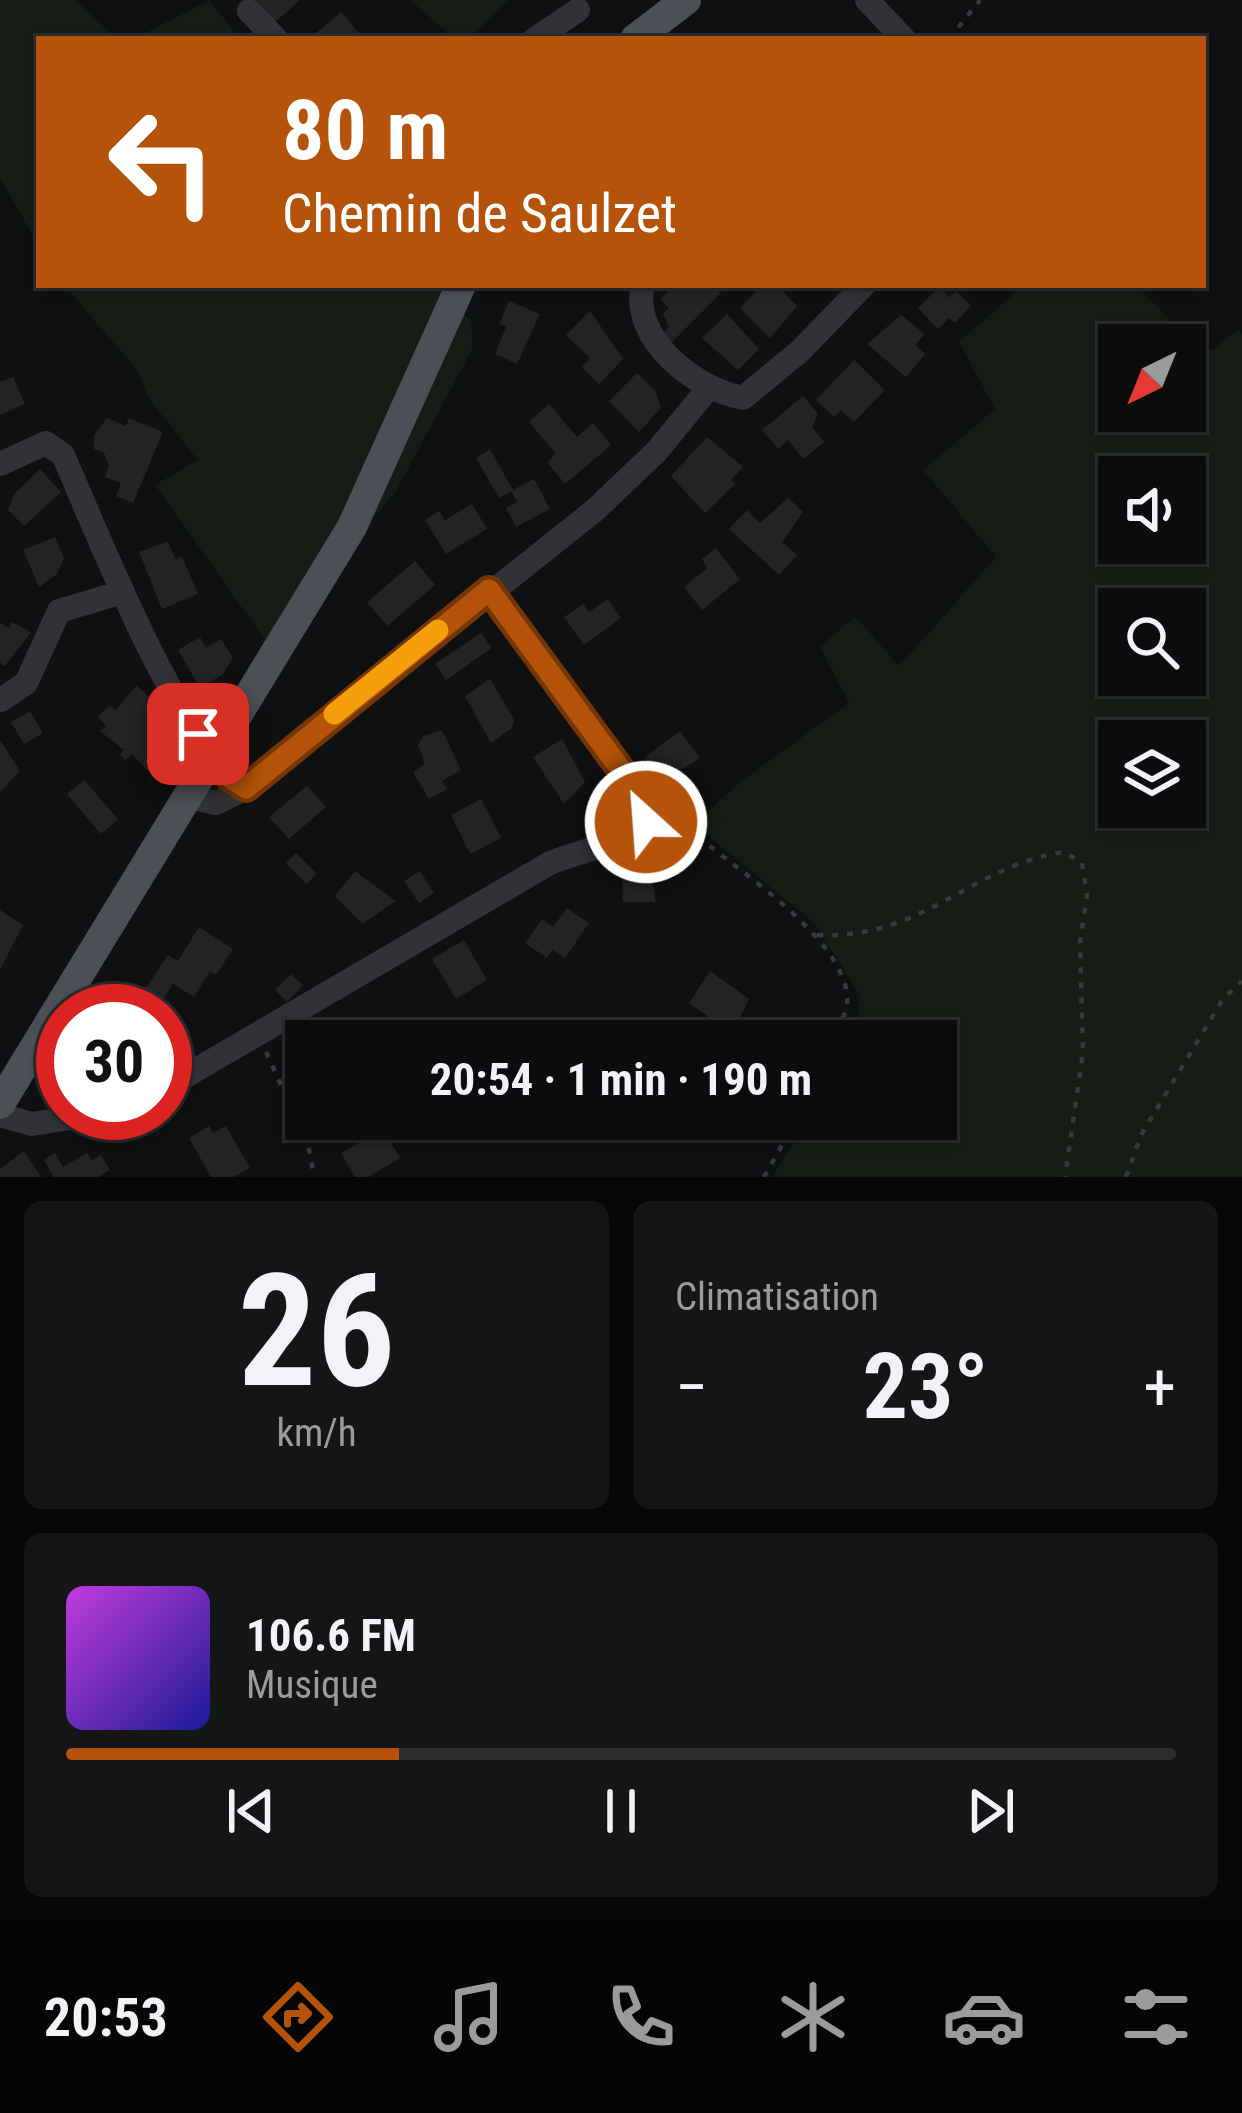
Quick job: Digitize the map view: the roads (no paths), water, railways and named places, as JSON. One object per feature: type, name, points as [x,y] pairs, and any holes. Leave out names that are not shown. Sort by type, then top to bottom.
[{"type":"main road","points":[[648,21],[686,0]]},
{"type":"main road","points":[[0,1104],[216,757],[352,527],[460,288]]},
{"type":"street","points":[[867,0],[901,36]]},
{"type":"street","points":[[539,36],[578,10]]},
{"type":"street","points":[[249,11],[273,36]]},
{"type":"street","points":[[643,288],[643,322],[707,390],[743,398],[762,386],[860,288]]},
{"type":"street","points":[[191,796],[216,803],[246,788],[595,510],[657,451],[707,390]]},
{"type":"street","points":[[0,464],[46,443],[63,455],[123,592],[216,757],[229,777],[246,788]]},
{"type":"street","points":[[192,1073],[550,863],[601,842],[630,837],[646,822],[638,793],[489,590]]},
{"type":"street","points":[[1,700],[26,683],[59,610],[123,592]]},
{"type":"street","points":[[0,1115],[36,1123]]}]
